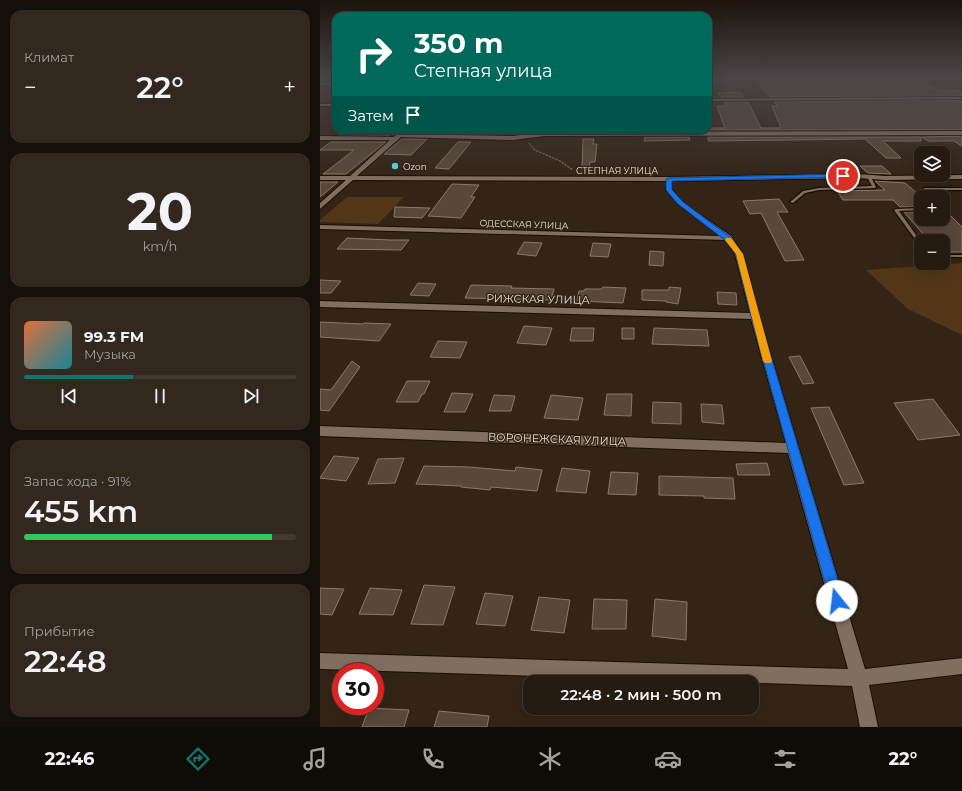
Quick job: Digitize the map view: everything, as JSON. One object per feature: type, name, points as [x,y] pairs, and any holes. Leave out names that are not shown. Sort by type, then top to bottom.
[{"type":"street","points":[[712,134],[962,133]]},
{"type":"street","points":[[320,207],[400,134]]},
{"type":"street","points":[[320,138],[398,136],[513,138],[544,134]]},
{"type":"street","name":"СТЕПНАЯ УЛИЦА","points":[[320,178],[669,179],[770,176],[885,178],[962,177]]},
{"type":"street","points":[[669,179],[669,190],[680,203],[728,238],[739,254],[755,316],[858,678],[869,727]]},
{"type":"street","name":"ОДЕССКАЯ УЛИЦА","points":[[320,227],[728,238]]},
{"type":"street","name":"РИЖСКАЯ УЛИЦА","points":[[320,304],[755,316]]},
{"type":"street","name":"ВОРОНЕЖСКАЯ УЛИЦА","points":[[320,431],[793,448]]},
{"type":"street","points":[[320,661],[858,678],[962,666]]},
{"type":"lane","points":[[792,202],[804,192],[819,189],[874,187],[869,177]]},
{"type":"lane","points":[[925,190],[962,189]]},
{"type":"lane","points":[[914,209],[896,210],[914,235]]},
{"type":"lane","points":[[950,256],[962,256]]},
{"type":"path","points":[[513,138],[528,142],[535,150],[560,161],[568,168],[578,172]]},
{"type":"shaded area","points":[[347,197],[404,197],[378,224],[320,222],[320,220]]},
{"type":"shaded area","points":[[962,263],[962,335],[908,309],[866,270],[914,266],[914,270],[950,270],[950,264]]},
{"type":"building","points":[[719,111],[752,111],[761,128],[781,128],[774,111],[962,111],[962,130],[712,130],[712,128],[725,128]]},
{"type":"building","points":[[342,134],[391,134],[390,135],[340,135]]},
{"type":"building","points":[[962,136],[962,146],[954,141],[928,141],[922,137]]},
{"type":"building","points":[[645,137],[689,137],[690,140],[644,141]]},
{"type":"building","points":[[708,137],[921,137],[921,141],[883,141],[901,158],[886,158],[865,139],[708,141]]},
{"type":"building","points":[[402,139],[427,139],[411,155],[384,154]]},
{"type":"building","points":[[583,139],[594,139],[593,144],[597,144],[595,162],[590,162],[589,170],[582,169]]},
{"type":"building","points":[[331,142],[386,142],[346,174],[323,174],[354,150],[320,150]]},
{"type":"building","points":[[458,142],[471,142],[449,169],[435,168]]},
{"type":"building","points":[[860,166],[882,166],[891,174],[868,173]]},
{"type":"building","points":[[875,181],[905,183],[914,191],[914,207],[900,207],[893,200],[843,200],[837,191],[885,190]]},
{"type":"building","points":[[320,182],[338,182],[320,197]]},
{"type":"building","points":[[452,184],[479,185],[471,197],[475,197],[461,218],[428,216]]},
{"type":"building","points":[[779,199],[788,212],[777,212],[804,260],[785,261],[761,213],[750,214],[743,201]]},
{"type":"building","points":[[395,207],[430,208],[422,218],[394,217]]},
{"type":"building","points":[[904,212],[914,212],[914,224]]},
{"type":"building","points":[[950,215],[962,227],[962,252],[950,252],[950,234],[923,234],[916,226],[950,226]]},
{"type":"building","points":[[347,238],[409,240],[401,250],[337,249]]},
{"type":"building","points":[[524,242],[542,243],[536,256],[517,254]]},
{"type":"building","points":[[593,243],[611,244],[608,257],[590,256]]},
{"type":"building","points":[[650,251],[664,252],[663,266],[649,265]]},
{"type":"building","points":[[320,280],[341,281],[331,293],[320,293]]},
{"type":"building","points":[[418,283],[436,284],[429,296],[410,295]]},
{"type":"building","points":[[471,285],[554,289],[551,300],[465,298]]},
{"type":"building","points":[[603,287],[626,288],[623,303],[577,301],[579,291],[584,291],[585,289],[602,289]]},
{"type":"building","points":[[669,287],[681,288],[678,304],[666,301],[642,300],[642,290],[669,290]]},
{"type":"building","points":[[717,292],[736,293],[737,305],[718,304]]},
{"type":"building","points":[[320,322],[391,324],[379,341],[320,337]]},
{"type":"building","points":[[524,326],[552,328],[546,345],[517,343]]},
{"type":"building","points":[[572,328],[594,328],[593,341],[570,341]]},
{"type":"building","points":[[622,328],[634,328],[634,339],[622,339]]},
{"type":"building","points":[[654,328],[707,330],[709,346],[652,344]]},
{"type":"building","points":[[438,341],[467,342],[460,358],[430,357]]},
{"type":"building","points":[[800,356],[814,383],[803,384],[789,357]]},
{"type":"building","points":[[352,361],[360,367],[329,411],[320,410],[320,389],[331,390]]},
{"type":"building","points":[[407,381],[430,381],[424,394],[422,394],[418,402],[396,402]]},
{"type":"building","points":[[452,393],[473,394],[465,412],[444,412]]},
{"type":"building","points":[[607,394],[632,394],[631,416],[604,415]]},
{"type":"building","points":[[494,395],[515,396],[511,411],[489,411]]},
{"type":"building","points":[[551,395],[583,398],[578,420],[544,418]]},
{"type":"building","points":[[933,399],[960,435],[918,440],[894,403]]},
{"type":"building","points":[[653,402],[681,403],[681,424],[652,423]]},
{"type":"building","points":[[701,404],[722,405],[724,424],[702,422]]},
{"type":"building","points":[[829,407],[864,483],[844,485],[811,408]]},
{"type":"building","points":[[334,456],[359,458],[346,481],[320,478]]},
{"type":"building","points":[[404,458],[395,483],[368,484],[378,459]]},
{"type":"building","points":[[767,463],[770,475],[738,475],[736,464]]},
{"type":"building","points":[[424,466],[469,467],[515,471],[516,467],[542,470],[537,491],[491,487],[490,490],[461,486],[416,484]]},
{"type":"building","points":[[562,468],[590,471],[586,493],[556,491]]},
{"type":"building","points":[[611,472],[638,473],[636,495],[608,494]]},
{"type":"building","points":[[659,476],[733,478],[735,499],[704,498],[704,496],[659,495]]},
{"type":"building","points":[[424,585],[455,587],[443,625],[411,624]]},
{"type":"building","points":[[320,588],[344,589],[332,615],[320,614]]},
{"type":"building","points":[[370,588],[402,590],[393,615],[359,614]]},
{"type":"building","points":[[485,593],[513,596],[505,626],[476,624]]},
{"type":"building","points":[[539,597],[570,600],[564,633],[531,630]]},
{"type":"building","points":[[594,599],[627,600],[626,629],[592,629]]},
{"type":"building","points":[[655,599],[687,602],[686,640],[652,636]]},
{"type":"building","points":[[384,709],[409,710],[404,727],[362,727],[366,715],[384,715]]},
{"type":"building","points":[[439,711],[489,716],[487,727],[434,727]]},
{"type":"slow traffic","points":[[729,240],[739,254],[768,361]]},
{"type":"place","name":"Ozon","points":[[395,166]]},
{"type":"route","points":[[837,601],[755,316],[739,254],[728,238],[680,203],[669,190],[669,179],[770,176],[843,176]]}]
